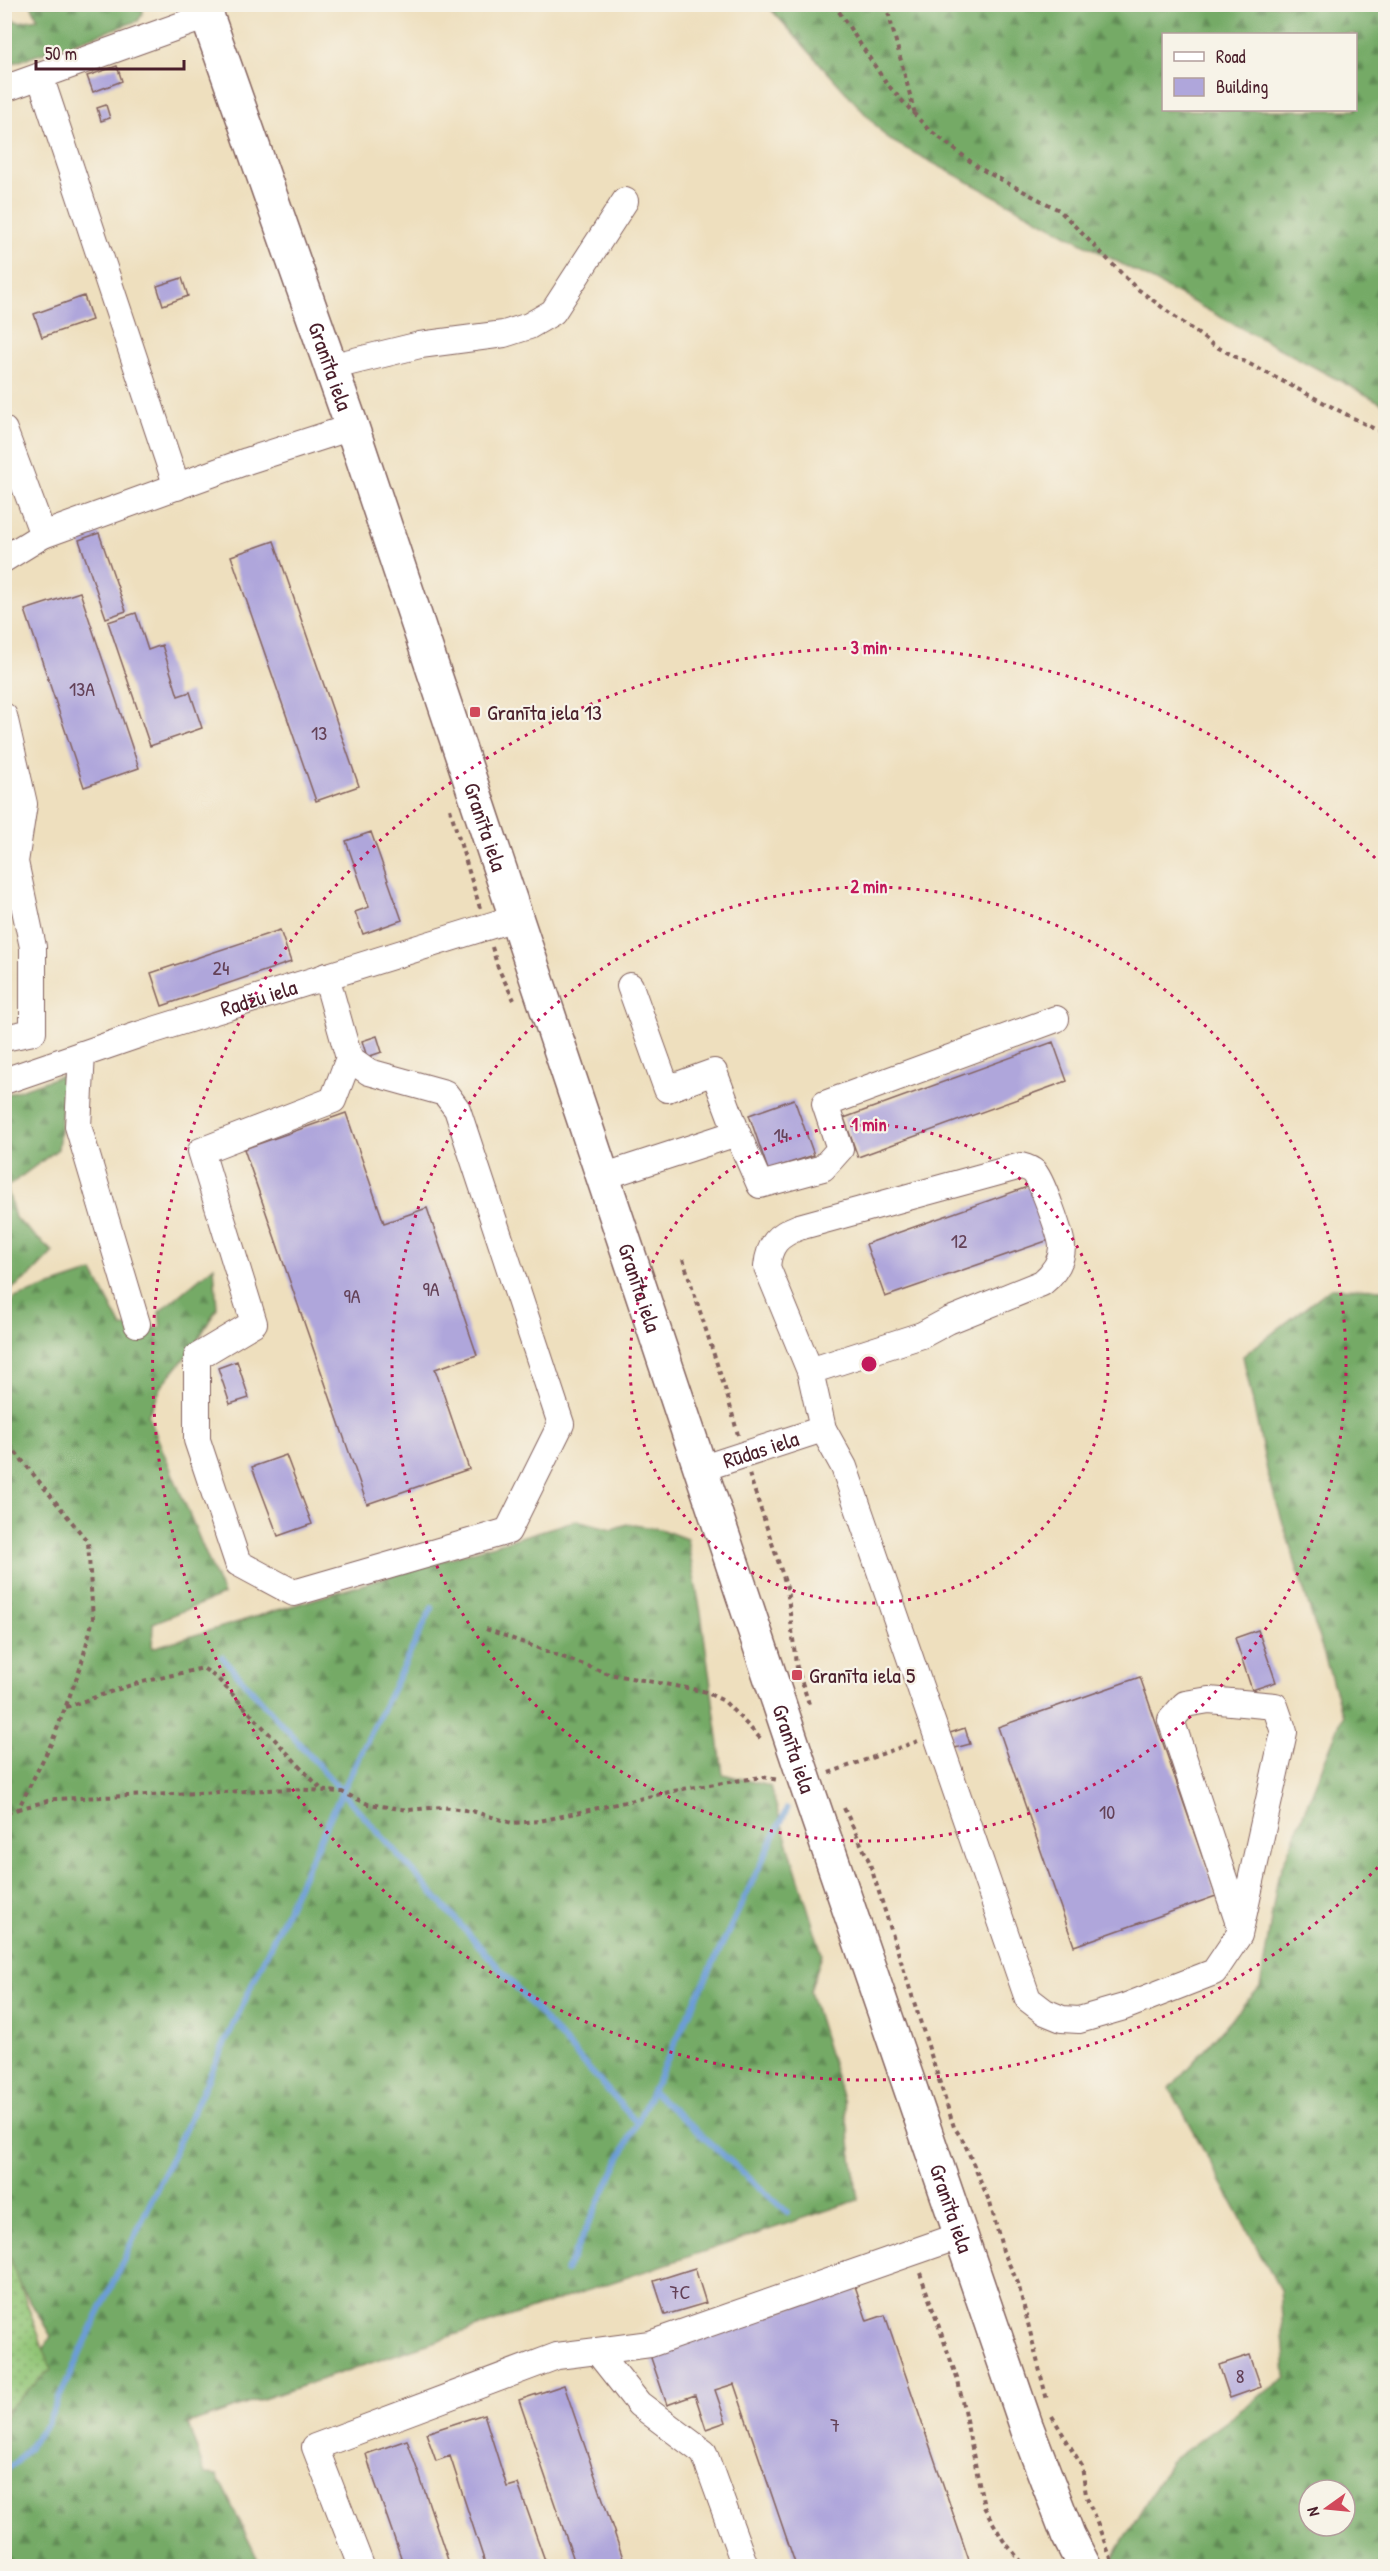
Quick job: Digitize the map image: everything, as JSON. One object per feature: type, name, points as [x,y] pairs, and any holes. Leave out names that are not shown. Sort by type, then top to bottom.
[{"type":"main road","name":"Granīta iela","points":[[205,10],[352,427],[700,1470],[823,1775],[962,2235],[1027,2428],[1068,2535],[1084,2566]]},
{"type":"street","points":[[4,89],[205,10]]},
{"type":"street","points":[[40,76],[177,487]]},
{"type":"street","points":[[330,367],[420,345],[504,334],[529,326],[553,312],[625,201]]},
{"type":"street","points":[[4,559],[43,535],[352,427]]},
{"type":"street","points":[[4,430],[43,535]]},
{"type":"street","points":[[4,716],[24,804],[15,862],[33,947],[33,1032],[4,1038]]},
{"type":"street","name":"Radžu iela","points":[[4,1082],[82,1054],[515,918]]},
{"type":"street","points":[[326,976],[349,1058],[333,1100],[201,1151],[254,1323],[197,1357],[197,1440],[238,1563],[294,1593],[508,1531],[561,1424],[457,1109],[445,1093],[369,1072],[349,1058]]},
{"type":"street","points":[[630,986],[667,1089],[714,1072],[760,1185],[823,1168],[840,1149],[825,1104],[1056,1019]]},
{"type":"street","points":[[82,1054],[78,1126],[137,1324]]},
{"type":"street","points":[[602,1177],[737,1133]]},
{"type":"street","points":[[810,1371],[922,1335],[948,1320],[1042,1283],[1051,1275],[1058,1265],[1062,1246],[1042,1185],[1034,1171],[1021,1166],[799,1227],[775,1239],[769,1252],[767,1267],[810,1371],[823,1429],[844,1467],[1028,1999],[1045,2013],[1062,2019],[1079,2020],[1124,2007],[1214,1972],[1239,1935],[1284,1732],[1275,1706],[1209,1700],[1185,1704],[1171,1720],[1240,1927]]},
{"type":"street","name":"Rūdas iela","points":[[700,1470],[823,1429]]},
{"type":"street","points":[[361,2566],[315,2448],[557,2356],[650,2344],[962,2235]]},
{"type":"street","points":[[597,2351],[639,2404],[704,2453],[745,2566]]},
{"type":"path","points":[[834,4],[886,83],[927,128],[979,168],[1059,210],[1135,287],[1213,345],[1386,435]]},
{"type":"path","points":[[886,4],[915,115]]},
{"type":"path","points":[[683,1258],[729,1398],[742,1456],[787,1587],[796,1664],[814,1719]]},
{"type":"path","points":[[4,1438],[88,1542],[93,1619],[80,1669],[52,1742],[18,1809]]},
{"type":"path","points":[[486,1629],[609,1674],[703,1691],[724,1701],[769,1750]]},
{"type":"path","points":[[65,1707],[134,1684],[203,1668],[218,1679],[323,1791]]},
{"type":"path","points":[[4,1814],[55,1799],[292,1789],[342,1792],[368,1804],[408,1810],[442,1807],[472,1810],[512,1823],[540,1821],[683,1789],[762,1777],[790,1783],[823,1775],[936,1735]]},
{"type":"path","points":[[842,1802],[868,1861],[954,2127],[964,2142],[990,2203],[1003,2252],[1018,2283],[1052,2415],[1082,2466],[1086,2495],[1114,2566]]},
{"type":"path","points":[[913,2252],[957,2381],[984,2507],[1003,2540],[1025,2566]]},
{"type":"green space","points":[[31,5],[143,5],[143,13],[138,21],[5,66],[5,17],[19,22],[38,19]]},
{"type":"green space","points":[[767,5],[1385,5],[1385,405],[888,139]]},
{"type":"green space","points":[[66,1074],[58,1149],[7,1187],[15,1218],[53,1252],[32,1274],[5,1294],[5,1095]]},
{"type":"green space","points":[[214,1266],[217,1308],[193,1348],[163,1384],[148,1415],[223,1595],[153,1623],[152,1648],[577,1520],[612,1529],[627,1524],[660,1529],[687,1539],[701,1613],[723,1774],[770,1786],[822,1954],[810,1991],[845,2106],[858,2200],[188,2424],[205,2474],[217,2475],[261,2566],[5,2566],[5,2417],[51,2336],[4,2258],[4,1321],[14,1298],[93,1272],[122,1327],[161,1328],[159,1312]]},
{"type":"green space","points":[[1331,1288],[1386,1289],[1385,2566],[1108,2566],[1170,2462],[1286,2377],[1280,2290],[1170,2088],[1260,1987],[1278,1876],[1343,1716],[1268,1475],[1243,1356]]},
{"type":"green space","points":[[4,2241],[51,2369],[5,2412],[4,2412]]},
{"type":"building","points":[[117,66],[122,81],[93,92],[87,76]]},
{"type":"building","points":[[106,105],[110,118],[101,121],[97,108]]},
{"type":"building","points":[[182,278],[188,296],[163,305],[157,286]]},
{"type":"building","points":[[84,296],[92,320],[42,337],[34,314]]},
{"type":"building","points":[[99,533],[126,611],[106,618],[79,540]]},
{"type":"building","points":[[274,541],[359,786],[316,801],[231,556]]},
{"type":"building","points":[[80,592],[139,768],[84,787],[25,610]]},
{"type":"building","points":[[136,613],[148,650],[162,645],[178,696],[190,692],[202,728],[150,746],[108,622]]},
{"type":"building","points":[[371,832],[402,920],[363,934],[355,912],[369,907],[346,841]]},
{"type":"building","points":[[280,930],[291,962],[162,1006],[151,973]]},
{"type":"building","points":[[377,1036],[382,1052],[367,1057],[362,1041]]},
{"type":"building","points":[[1053,1042],[1067,1081],[858,1157],[844,1118]]},
{"type":"building","points":[[794,1099],[814,1155],[768,1170],[749,1115]]},
{"type":"building","points":[[346,1113],[384,1223],[427,1208],[477,1355],[435,1369],[469,1469],[367,1504],[244,1149]]},
{"type":"building","points":[[1033,1185],[1052,1239],[885,1297],[866,1244]]},
{"type":"building","points":[[237,1361],[249,1398],[230,1404],[218,1368]]},
{"type":"building","points":[[286,1455],[312,1524],[278,1536],[252,1467]]},
{"type":"building","points":[[1258,1630],[1276,1682],[1252,1690],[1235,1638]]},
{"type":"building","points":[[1140,1677],[1216,1896],[1074,1946],[998,1727]]},
{"type":"building","points":[[965,1728],[970,1744],[955,1748],[950,1733]]},
{"type":"building","points":[[695,2268],[706,2303],[665,2315],[654,2281]]},
{"type":"building","points":[[855,2286],[867,2321],[885,2315],[971,2566],[796,2566],[734,2384],[715,2390],[726,2422],[706,2429],[695,2395],[667,2405],[650,2355]]},
{"type":"building","points":[[1250,2355],[1261,2387],[1230,2398],[1219,2365]]},
{"type":"building","points":[[564,2385],[625,2564],[619,2566],[576,2566],[519,2400]]},
{"type":"building","points":[[484,2414],[507,2487],[518,2484],[547,2566],[486,2566],[450,2456],[436,2461],[426,2433]]},
{"type":"building","points":[[407,2440],[450,2566],[404,2566],[371,2471],[366,2454]]},
{"type":"waterway","points":[[4,2470],[17,2462],[47,2424],[342,1792],[432,1608]]},
{"type":"waterway","points":[[222,1657],[637,2123]]},
{"type":"waterway","points":[[566,2271],[787,1809]]},
{"type":"waterway","points":[[652,2091],[787,2212]]},
{"type":"place","name":"Granīta iela 13","points":[[475,712]]},
{"type":"place","name":"Granīta iela 5","points":[[797,1675]]}]
